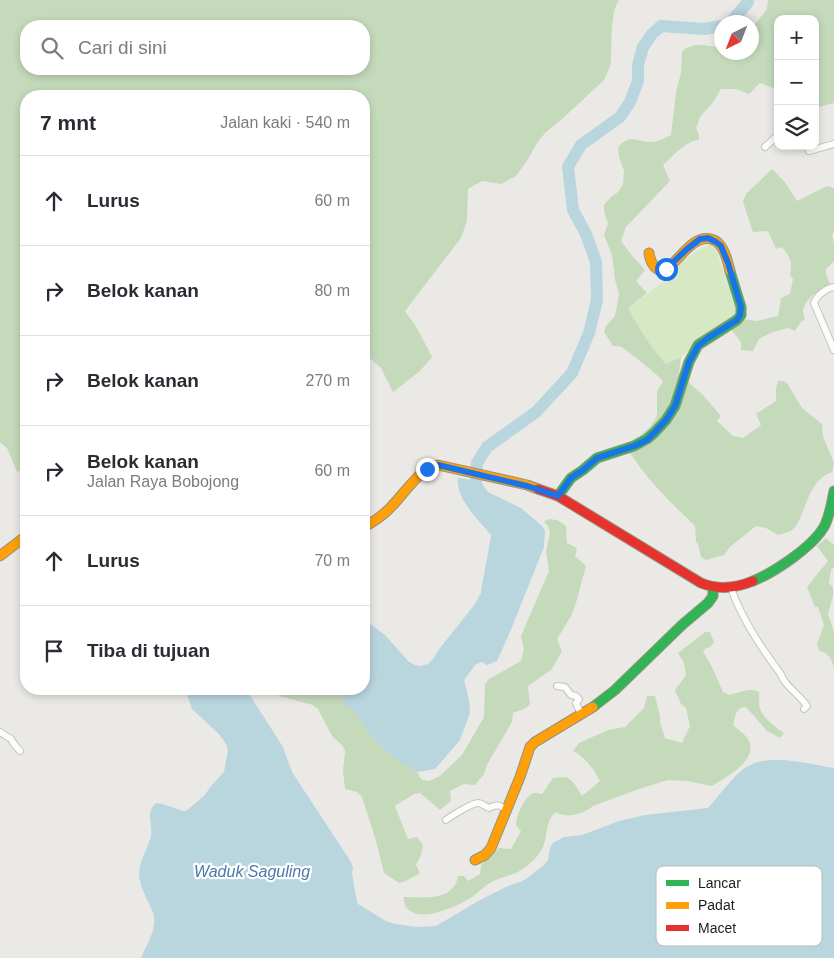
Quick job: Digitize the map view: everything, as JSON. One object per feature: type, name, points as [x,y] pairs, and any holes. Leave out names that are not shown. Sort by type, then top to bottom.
[{"type":"street","points":[[765,147],[774,139]]},
{"type":"street","points":[[819,148],[834,144]]},
{"type":"street","points":[[558,496],[571,478],[597,458],[647,440],[666,420],[675,406],[689,362],[698,346],[737,320],[740,315],[741,307],[728,263],[721,246],[716,242],[708,238],[700,239],[662,271],[654,266],[649,253]]},
{"type":"street","points":[[834,287],[829,288],[816,298],[814,303],[834,350]]},
{"type":"street","points":[[370,524],[382,516],[423,472],[432,465],[438,465],[527,486],[558,496],[698,582],[713,588],[731,588],[759,580],[815,539],[826,523],[834,491]]},
{"type":"street","points":[[0,556],[20,541]]},
{"type":"street","points":[[475,860],[485,855],[491,848],[530,747],[535,742],[593,707],[635,672],[682,625],[708,603],[713,596],[713,588]]},
{"type":"street","points":[[731,588],[748,625],[773,665],[807,706],[804,709]]},
{"type":"street","points":[[557,686],[565,687],[571,695],[576,696],[579,700],[576,703],[581,714]]},
{"type":"street","points":[[0,732],[12,739],[20,751]]},
{"type":"street","points":[[446,820],[458,811],[476,803],[489,808],[494,805],[506,809]]},
{"type":"green space","points":[[0,0],[619,0],[614,12],[610,67],[604,80],[545,133],[516,176],[501,184],[482,181],[468,189],[467,221],[461,238],[405,311],[417,328],[432,357],[420,371],[393,392],[381,368],[370,358],[370,90],[20,90],[20,471],[17,472],[7,448],[0,442]]},
{"type":"green space","points":[[768,0],[834,0],[834,103],[819,107],[819,15],[774,15],[774,88],[760,83],[749,94],[736,89],[721,89],[714,101],[700,117],[696,128],[699,140],[685,146],[663,165],[670,181],[626,227],[621,241],[645,270],[636,281],[647,293],[628,308],[650,344],[666,364],[681,357],[679,374],[703,395],[721,416],[717,421],[733,436],[743,438],[761,425],[756,414],[776,401],[778,381],[784,381],[802,408],[822,424],[823,436],[834,463],[832,472],[820,479],[816,484],[799,522],[792,530],[778,535],[766,528],[756,526],[731,546],[724,555],[706,560],[701,557],[696,542],[695,526],[655,486],[624,445],[641,435],[650,427],[657,416],[657,392],[663,381],[624,349],[613,346],[604,332],[606,326],[614,317],[619,293],[615,280],[612,255],[604,235],[608,224],[604,205],[618,192],[623,184],[624,171],[618,147],[631,139],[654,142],[671,135],[676,92],[681,73],[682,52],[690,46],[700,45],[714,47],[714,60],[759,60],[759,19],[767,9]]},
{"type":"green space","points":[[772,169],[784,181],[797,201],[827,186],[834,188],[834,232],[832,235],[834,261],[826,269],[830,284],[808,300],[803,309],[805,320],[801,322],[795,331],[788,328],[773,332],[759,339],[753,351],[741,350],[741,342],[726,323],[743,319],[757,321],[778,316],[781,298],[790,294],[793,279],[790,275],[791,263],[787,254],[782,247],[776,249],[768,231],[753,232],[743,202],[746,194]]},
{"type":"green space","points":[[711,244],[716,248],[737,314],[696,343],[681,357],[666,364],[650,344],[628,308],[674,274],[676,269],[690,256]]},
{"type":"green space","points":[[548,519],[557,520],[566,526],[567,543],[577,548],[575,556],[586,566],[571,616],[557,639],[562,651],[552,669],[528,686],[530,704],[526,708],[513,713],[512,722],[487,765],[484,774],[475,785],[464,784],[450,791],[451,801],[440,810],[420,793],[414,794],[395,806],[408,839],[417,837],[423,845],[416,865],[420,873],[399,883],[384,873],[362,797],[357,792],[345,789],[343,771],[345,751],[342,745],[332,736],[318,709],[313,705],[278,695],[342,695],[342,699],[360,717],[371,735],[391,754],[417,772],[422,780],[429,781],[440,776],[462,755],[484,717],[485,684],[489,679],[521,661],[524,649],[521,636],[549,571],[546,551],[550,533],[548,526],[544,522]]},
{"type":"green space","points":[[826,538],[834,545],[834,567],[831,570],[829,583],[833,588],[833,595],[828,614],[834,632],[834,668],[828,655],[819,651],[817,644],[824,625],[818,607],[815,607],[807,587],[828,561],[817,546]]},
{"type":"green space","points":[[705,632],[710,632],[714,642],[703,651],[723,692],[729,695],[748,690],[759,692],[760,709],[767,719],[784,733],[780,738],[767,731],[746,707],[740,708],[736,713],[733,725],[748,739],[749,754],[746,761],[740,767],[712,786],[687,781],[668,780],[593,806],[580,813],[565,815],[556,812],[548,824],[542,850],[524,868],[490,883],[460,904],[439,912],[419,914],[411,911],[405,905],[403,897],[428,897],[444,894],[451,890],[458,876],[464,876],[468,881],[480,874],[481,865],[499,848],[511,849],[521,831],[516,825],[516,821],[524,802],[534,793],[542,794],[553,778],[567,777],[574,783],[582,796],[600,781],[589,764],[573,751],[579,743],[608,730],[625,727],[644,708],[647,696],[655,696],[665,738],[682,743],[690,726],[686,708],[681,704],[675,690],[686,675],[684,663],[678,653]]},
{"type":"water","points":[[458,478],[480,481],[488,492],[521,508],[545,530],[544,547],[497,661],[487,665],[482,662],[476,664],[464,680],[470,713],[460,740],[435,769],[417,772],[405,765],[375,740],[357,715],[345,706],[342,695],[370,695],[370,624],[385,635],[409,662],[421,666],[428,664],[433,659],[475,604],[497,563],[492,536],[464,501],[458,486]]},
{"type":"water","name":"Waduk Saguling","points":[[187,695],[250,695],[283,747],[292,772],[351,862],[358,904],[386,921],[417,927],[436,926],[480,900],[526,879],[548,860],[553,843],[564,837],[582,835],[619,821],[645,815],[708,808],[735,776],[754,763],[789,760],[834,768],[834,958],[141,958],[152,933],[154,922],[153,913],[139,875],[139,869],[151,836],[151,811],[156,803],[186,811],[204,796],[224,772],[228,750],[226,744],[219,734],[192,709]]},
{"type":"waterway","points":[[737,15],[748,0]]},
{"type":"waterway","points":[[481,497],[476,485],[477,463],[487,447],[536,412],[572,373],[589,333],[597,300],[596,262],[586,234],[573,210],[568,167],[581,145],[620,117],[630,102],[638,81],[638,65],[643,47],[652,34],[661,26],[704,29],[714,27]]},
{"type":"waterway","points":[[487,591],[497,537]]},
{"type":"traffic: fast","points":[[558,496],[571,478],[597,458],[634,446],[647,439],[666,420],[675,406],[689,362],[698,345],[737,320],[741,315],[741,307],[730,271]]},
{"type":"traffic: fast","points":[[753,581],[793,558],[820,533],[830,512],[834,491]]},
{"type":"traffic: fast","points":[[593,707],[615,690],[682,625],[708,603],[713,596],[713,587]]},
{"type":"traffic: slow","points":[[649,253],[656,269],[662,270],[671,265],[698,240],[711,239],[722,248],[730,271]]},
{"type":"traffic: slow","points":[[370,523],[386,512],[418,476],[438,465],[538,489]]},
{"type":"traffic: slow","points":[[0,556],[20,541]]},
{"type":"traffic: slow","points":[[475,860],[485,855],[491,848],[530,747],[535,742],[593,707]]},
{"type":"traffic: jam","points":[[538,489],[558,496],[701,583],[714,587],[727,587],[753,581]]},
{"type":"route","points":[[427,469],[432,465],[438,465],[527,486],[558,496],[571,478],[597,458],[647,440],[666,420],[675,406],[689,362],[698,346],[737,320],[741,307],[721,246],[711,238],[700,239],[666,269]]}]
